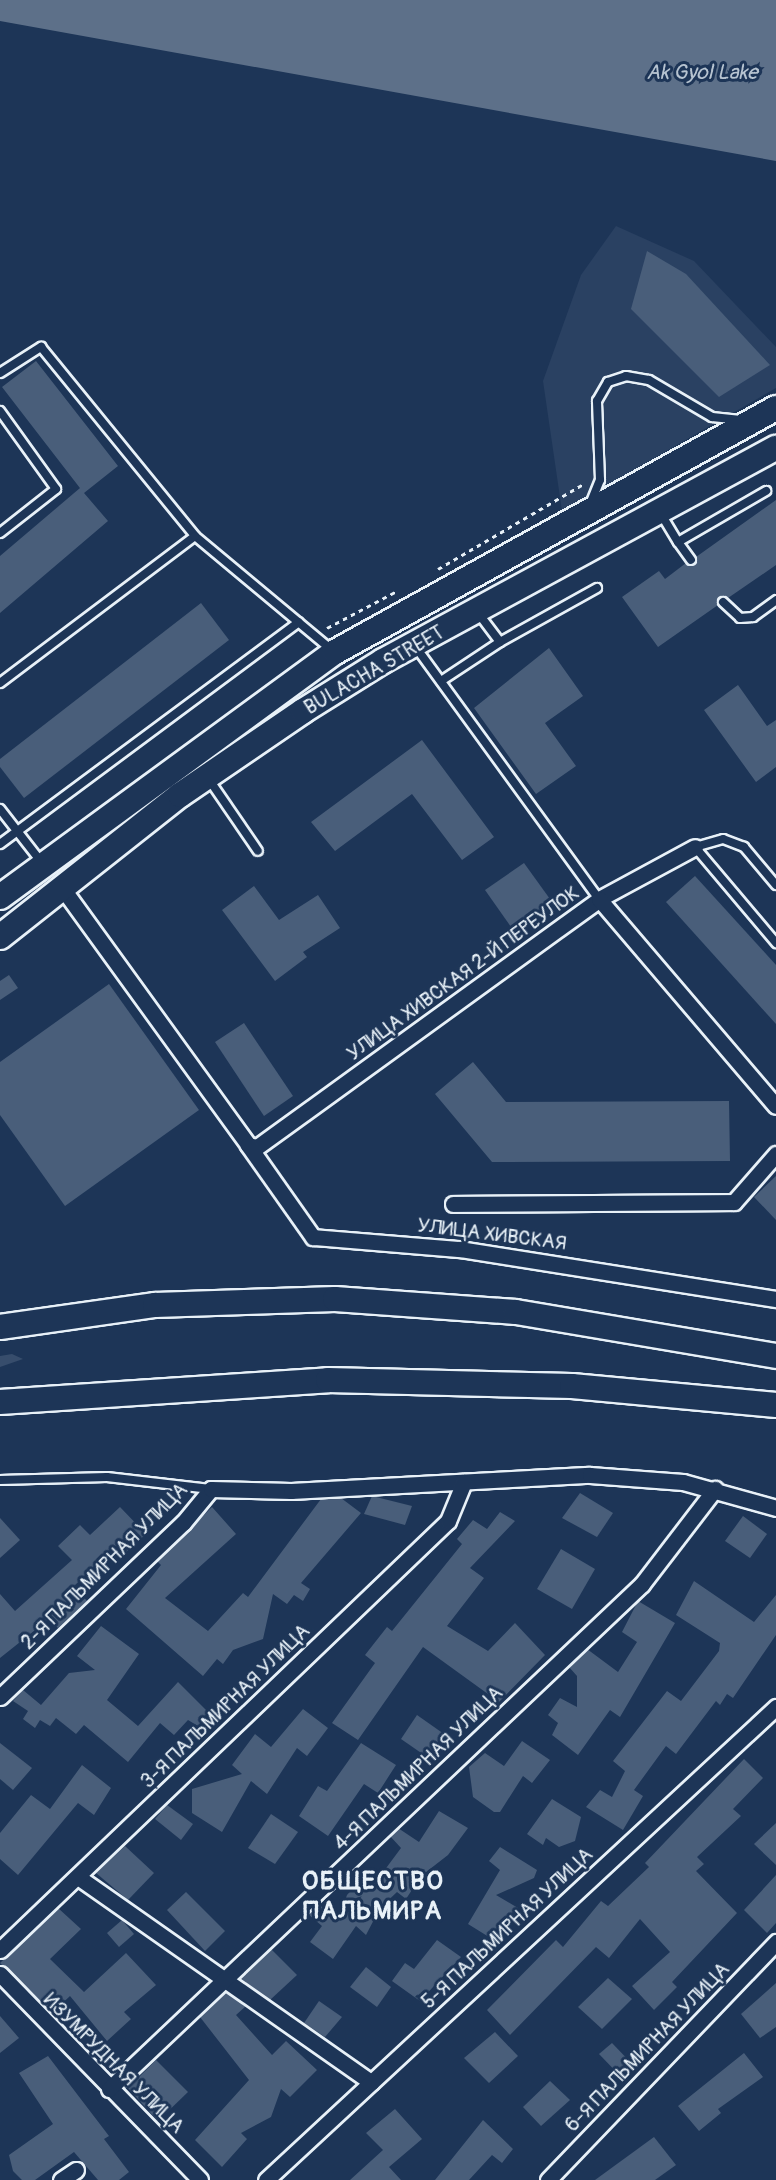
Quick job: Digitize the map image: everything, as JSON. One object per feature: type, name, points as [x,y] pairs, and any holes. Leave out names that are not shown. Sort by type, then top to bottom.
[{"type":"main road","name":"BULACHA STREET","points":[[0,897],[335,652],[776,408]]},
{"type":"main road","name":"BULACHA STREET","points":[[0,937],[207,777],[415,645],[776,448]]},
{"type":"main road","points":[[43,864],[63,889]]},
{"type":"main road","points":[[0,1327],[155,1305],[335,1299],[516,1312],[776,1356]]},
{"type":"main road","points":[[0,1402],[328,1380],[572,1386],[776,1404]]},
{"type":"street","name":"УЛИЦА ХИВСКАЯ 2-Й ПЕРЕУЛОК","points":[[255,1146],[599,899],[695,847]]},
{"type":"street","name":"УЛИЦА ХИВСКАЯ","points":[[63,889],[255,1146],[313,1237],[472,1251],[776,1299]]},
{"type":"street","points":[[599,899],[776,1106]]},
{"type":"street","points":[[453,1204],[734,1202],[776,1154]]},
{"type":"street","points":[[211,1489],[291,1491],[590,1475],[715,1489],[776,1508]]},
{"type":"street","name":"3-Я ПАЛЬМИРНАЯ УЛИЦА","points":[[0,1950],[448,1521],[464,1482]]},
{"type":"street","name":"2-Я ПАЛЬМИРНАЯ УЛИЦА","points":[[0,1697],[183,1523],[211,1489]]},
{"type":"street","name":"4-Я ПАЛЬМИРНАЯ УЛИЦА","points":[[109,2089],[642,1584],[715,1489]]},
{"type":"street","name":"5-Я ПАЛЬМИРНАЯ УЛИЦА","points":[[266,2180],[776,1707]]},
{"type":"street","points":[[78,1877],[371,2082]]},
{"type":"street","name":"6-Я ПАЛЬМИРНАЯ УЛИЦА","points":[[548,2180],[776,1942]]},
{"type":"street","name":"ИЗУМРУДНАЯ УЛИЦА","points":[[0,1974],[109,2089],[200,2180]]},
{"type":"street","points":[[61,2180],[76,2170]]},
{"type":"lane","points":[[0,373],[41,347],[195,536],[335,652]]},
{"type":"lane","points":[[581,516],[594,499],[600,474],[597,401],[608,382],[626,376],[649,380],[712,417],[751,421]]},
{"type":"lane","points":[[0,411],[56,489],[0,533]]},
{"type":"lane","points":[[678,542],[766,490]]},
{"type":"lane","points":[[658,511],[691,560]]},
{"type":"lane","points":[[0,683],[195,536]]},
{"type":"lane","points":[[441,681],[500,642],[597,588]]},
{"type":"lane","points":[[723,602],[740,618],[753,617],[776,600]]},
{"type":"lane","points":[[476,610],[500,642]]},
{"type":"lane","points":[[0,844],[299,622]]},
{"type":"lane","points":[[415,645],[599,899]]},
{"type":"lane","points":[[207,777],[258,851]]},
{"type":"lane","points":[[0,809],[43,864]]},
{"type":"lane","points":[[776,885],[744,847],[723,838],[695,847],[776,943]]},
{"type":"lane","points":[[0,1480],[107,1477],[211,1489]]},
{"type":"path","points":[[427,575],[600,474]]},
{"type":"path","points":[[314,635],[406,587]]},
{"type":"shaded area","points":[[616,226],[694,261],[776,347],[776,388],[562,511],[543,381],[581,275]]},
{"type":"shaded area","points":[[12,1354],[23,1359],[0,1367],[0,1356]]},
{"type":"water","name":"Ak Gyol Lake","points":[[0,0],[776,0],[776,161],[0,21]]},
{"type":"building","points":[[647,251],[686,274],[770,365],[719,397],[631,309]]},
{"type":"building","points":[[36,361],[118,466],[84,493],[108,521],[0,613],[0,556],[80,488],[2,387]]},
{"type":"building","points":[[776,500],[776,565],[728,598],[719,598],[718,605],[658,647],[622,597],[659,571],[665,579],[686,563],[694,565],[696,557]]},
{"type":"building","points":[[201,603],[229,640],[24,798],[0,767],[0,759]]},
{"type":"building","points":[[549,648],[583,696],[545,723],[576,766],[536,794],[474,708]]},
{"type":"building","points":[[738,685],[767,726],[776,720],[776,767],[756,782],[704,710]]},
{"type":"building","points":[[422,740],[494,837],[462,860],[412,794],[335,851],[311,822]]},
{"type":"building","points":[[524,863],[555,906],[516,934],[485,890]]},
{"type":"building","points":[[695,876],[776,965],[776,1024],[666,902]]},
{"type":"building","points":[[254,886],[279,920],[318,895],[340,928],[303,952],[307,957],[275,981],[222,910]]},
{"type":"building","points":[[9,975],[18,988],[0,1000],[0,981]]},
{"type":"building","points":[[109,984],[199,1110],[65,1206],[0,1115],[0,1062]]},
{"type":"building","points":[[244,1023],[293,1096],[264,1116],[215,1042]]},
{"type":"building","points":[[473,1062],[506,1102],[729,1101],[730,1161],[492,1162],[435,1094]]},
{"type":"building","points":[[776,1176],[776,1220],[754,1197]]},
{"type":"building","points":[[580,1493],[613,1513],[597,1537],[562,1518]]},
{"type":"building","points":[[372,1496],[412,1506],[405,1525],[364,1514]]},
{"type":"building","points":[[341,1498],[361,1513],[301,1583],[310,1589],[303,1601],[294,1595],[287,1604],[273,1594],[263,1639],[233,1650],[223,1664],[217,1659],[203,1676],[126,1609],[161,1565],[157,1561],[212,1507],[236,1534],[165,1598],[208,1631],[243,1593],[248,1597],[321,1499]]},
{"type":"building","points":[[120,1507],[146,1534],[124,1554],[116,1546],[74,1586],[87,1601],[58,1628],[49,1619],[0,1658],[0,1594],[15,1611],[72,1560],[58,1546],[80,1525],[90,1535]]},
{"type":"building","points":[[500,1512],[515,1521],[470,1568],[484,1578],[447,1626],[488,1651],[515,1623],[545,1655],[499,1702],[423,1647],[358,1740],[332,1723],[375,1663],[365,1655],[387,1627],[392,1631],[462,1544],[457,1539],[473,1520],[487,1529]]},
{"type":"building","points":[[743,1516],[767,1534],[750,1558],[725,1541]]},
{"type":"building","points":[[0,1518],[20,1540],[0,1558]]},
{"type":"building","points":[[561,1549],[595,1569],[572,1609],[537,1589]]},
{"type":"building","points":[[694,1581],[754,1622],[776,1595],[776,1635],[733,1698],[727,1694],[720,1705],[716,1701],[676,1754],[666,1746],[634,1790],[643,1796],[623,1830],[586,1807],[600,1790],[612,1797],[625,1771],[613,1761],[667,1691],[681,1701],[719,1651],[720,1643],[676,1615]]},
{"type":"building","points":[[638,1601],[675,1623],[620,1717],[610,1710],[578,1755],[552,1735],[558,1723],[548,1715],[560,1698],[577,1707],[577,1676],[569,1667],[587,1649],[618,1672],[637,1642],[622,1632]]},
{"type":"building","points":[[101,1626],[139,1654],[107,1700],[138,1726],[178,1682],[208,1712],[198,1726],[188,1720],[174,1735],[160,1723],[128,1762],[84,1725],[76,1734],[56,1718],[50,1726],[40,1720],[35,1728],[23,1719],[28,1711],[13,1701],[23,1690],[41,1705],[69,1673],[95,1670],[77,1656]]},
{"type":"building","points":[[303,1709],[328,1728],[307,1756],[297,1748],[267,1794],[251,1781],[222,1832],[192,1813],[192,1789],[242,1774],[232,1765],[255,1734],[271,1747]]},
{"type":"building","points":[[417,1715],[444,1734],[427,1757],[401,1739]]},
{"type":"building","points":[[522,1741],[550,1760],[532,1783],[523,1776],[500,1812],[494,1812],[473,1797],[469,1767],[485,1753],[504,1766]]},
{"type":"building","points":[[0,1743],[32,1768],[13,1790],[0,1779]]},
{"type":"building","points":[[361,1743],[396,1765],[378,1793],[364,1784],[328,1836],[299,1816],[318,1786],[327,1791]]},
{"type":"building","points":[[744,1759],[763,1778],[733,1809],[741,1816],[697,1857],[704,1864],[696,1871],[737,1913],[672,1982],[677,1987],[654,2010],[632,1986],[670,1952],[640,1919],[609,1958],[596,1947],[510,2035],[487,2010],[556,1940],[563,1947],[601,1901],[608,1906],[649,1867],[645,1863]]},
{"type":"building","points":[[82,1765],[111,1788],[94,1815],[78,1803],[18,1875],[0,1859],[0,1833],[31,1795],[50,1809]]},
{"type":"building","points":[[552,1799],[581,1817],[575,1841],[559,1847],[546,1838],[543,1845],[527,1834]]},
{"type":"building","points":[[167,1805],[193,1824],[181,1840],[155,1819]]},
{"type":"building","points":[[439,1811],[468,1828],[448,1855],[421,1876],[406,1899],[397,1892],[380,1908],[366,1935],[356,1926],[333,1959],[310,1942],[322,1926],[308,1914],[318,1904],[338,1919],[347,1895],[364,1876],[375,1883],[401,1848],[390,1836],[398,1828],[419,1842]]},
{"type":"building","points":[[271,1814],[298,1832],[275,1864],[248,1848]]},
{"type":"building","points":[[776,1823],[776,1865],[754,1844]]},
{"type":"building","points":[[125,1846],[154,1873],[128,1900],[96,1873]]},
{"type":"building","points":[[500,1847],[537,1870],[534,1878],[496,1895],[518,1908],[497,1942],[468,1924],[500,1870],[489,1861]]},
{"type":"building","points":[[776,1875],[776,1923],[767,1933],[744,1910]]},
{"type":"building","points":[[186,1892],[225,1931],[205,1951],[167,1910]]},
{"type":"building","points":[[58,1908],[81,1929],[50,1959],[84,1992],[126,1953],[156,1985],[124,2012],[131,2019],[107,2041],[70,1996],[52,2013],[0,1963]]},
{"type":"building","points":[[122,1920],[134,1934],[119,1947],[107,1933]]},
{"type":"building","points":[[437,1940],[461,1957],[420,2001],[392,1981],[405,1963],[414,1969]]},
{"type":"building","points":[[271,1949],[297,1975],[270,2000],[240,1978]]},
{"type":"building","points":[[366,1967],[391,1987],[377,2007],[350,1987]]},
{"type":"building","points":[[608,1978],[632,1999],[602,2029],[578,2007]]},
{"type":"building","points":[[776,1983],[776,2027],[760,2038],[741,2014]]},
{"type":"building","points":[[225,1992],[246,2006],[236,2015],[272,2055],[286,2041],[317,2070],[290,2097],[281,2089],[271,2117],[241,2133],[247,2139],[222,2167],[195,2140],[249,2080],[200,2017]]},
{"type":"building","points":[[319,2001],[342,2017],[325,2037],[304,2023]]},
{"type":"building","points":[[0,2016],[19,2038],[0,2053]]},
{"type":"building","points":[[495,2032],[518,2056],[489,2083],[464,2058]]},
{"type":"building","points":[[612,2043],[636,2068],[625,2081],[599,2054]]},
{"type":"building","points":[[744,2053],[763,2077],[718,2109],[721,2113],[699,2131],[678,2106]]},
{"type":"building","points":[[48,2056],[109,2136],[104,2139],[129,2172],[119,2180],[98,2180],[74,2152],[35,2180],[22,2180],[13,2171],[9,2155],[53,2124],[19,2073]]},
{"type":"building","points":[[156,2060],[188,2092],[158,2121],[128,2088]]},
{"type":"building","points":[[550,2081],[570,2100],[541,2126],[523,2107]]},
{"type":"building","points":[[395,2109],[422,2139],[389,2167],[401,2180],[350,2180],[383,2150],[366,2133]]},
{"type":"building","points":[[483,2120],[513,2149],[502,2163],[492,2155],[469,2180],[435,2180]]},
{"type":"building","points":[[654,2137],[676,2165],[655,2180],[595,2180]]},
{"type":"district","name":"ОБЩЕСТВО ПАЛЬМИРА","points":[[373,1897]]}]
